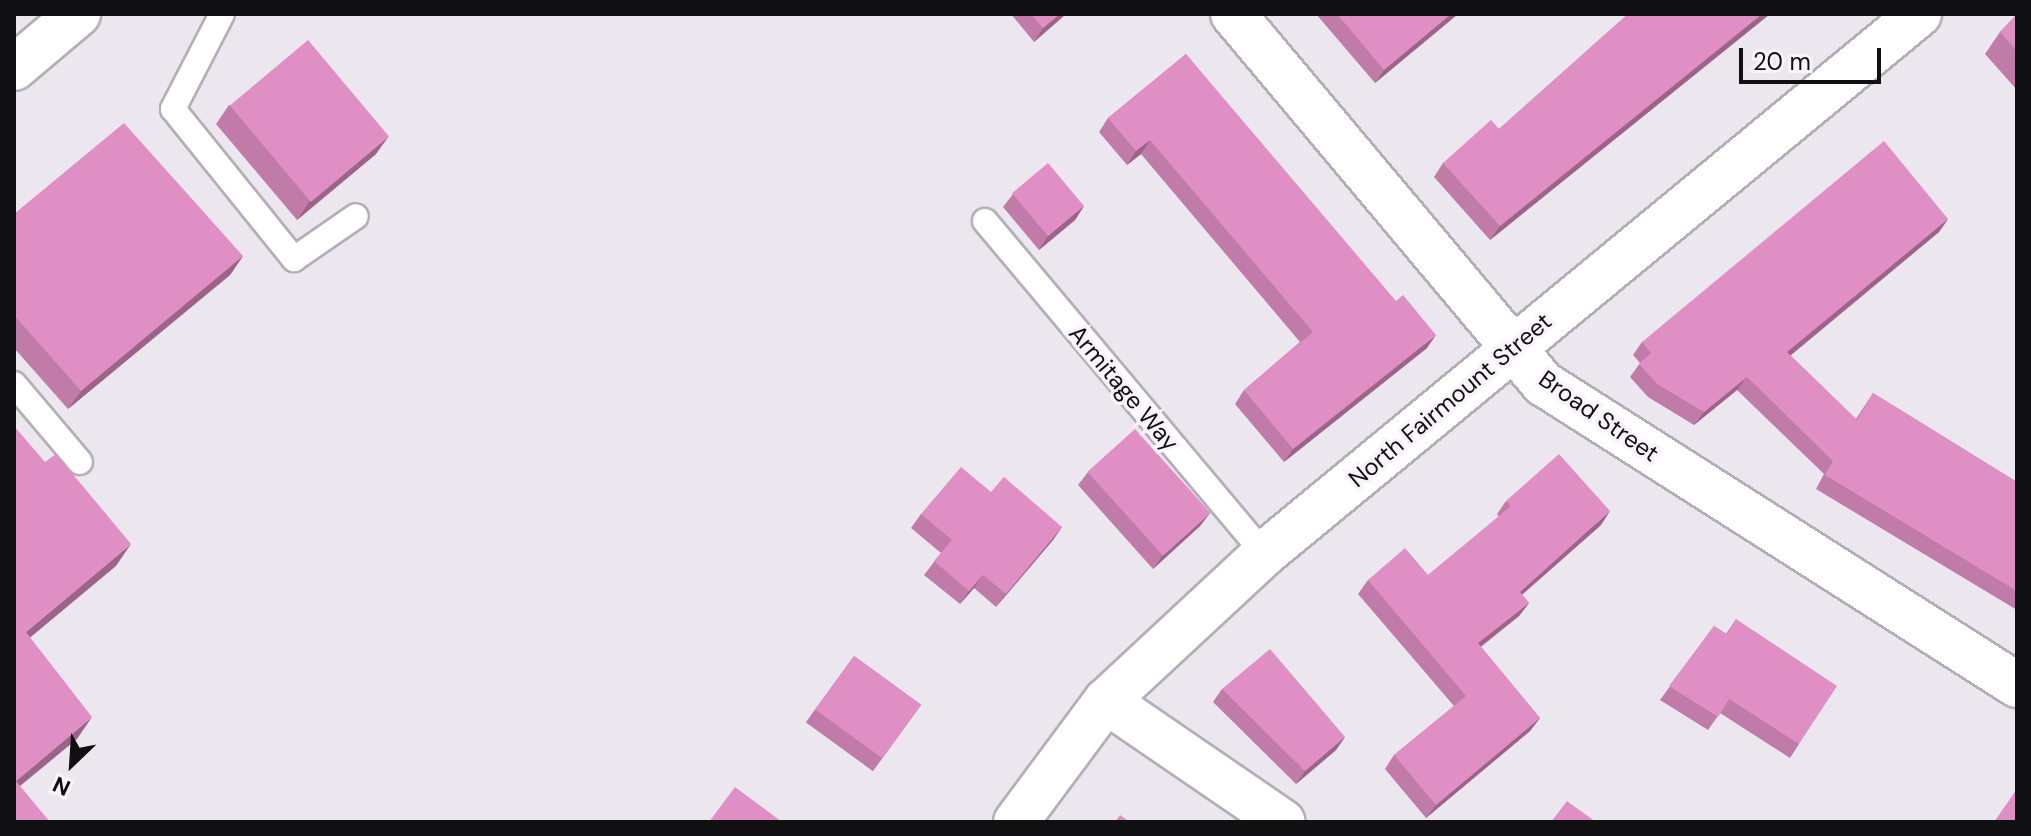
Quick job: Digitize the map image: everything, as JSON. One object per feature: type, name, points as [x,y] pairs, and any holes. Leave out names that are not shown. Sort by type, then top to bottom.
[{"type":"street","points":[[14,68],[78,14]]},
{"type":"street","name":"Broad Street","points":[[1233,14],[1513,347],[1565,398],[2017,685]]},
{"type":"street","name":"North Fairmount Street","points":[[1016,822],[1106,701],[1264,554],[1911,16]]},
{"type":"street","points":[[1106,701],[1283,822]]},
{"type":"lane","points":[[222,14],[173,109],[294,259],[356,216]]},
{"type":"lane","name":"Armitage Way","points":[[985,221],[1264,554]]},
{"type":"lane","points":[[14,384],[80,462]]},
{"type":"building","points":[[1031,14],[1060,14],[1043,28]]},
{"type":"building","points":[[1337,14],[1451,14],[1384,70]]},
{"type":"building","points":[[1628,14],[1762,14],[1500,226],[1443,163],[1491,120],[1499,129]]},
{"type":"building","points":[[2017,14],[2017,51],[2000,32]]},
{"type":"building","points":[[308,40],[389,137],[311,202],[230,106]]},
{"type":"building","points":[[1186,54],[1396,301],[1403,295],[1436,335],[1293,449],[1244,390],[1313,332],[1150,140],[1136,151],[1108,118]]},
{"type":"building","points":[[124,123],[243,256],[81,391],[14,315],[14,214]]},
{"type":"building","points":[[1884,141],[1948,219],[1787,352],[1857,420],[1873,393],[2017,482],[2017,591],[1825,475],[1833,461],[1747,377],[1704,412],[1657,384],[1639,364],[1651,353],[1642,342]]},
{"type":"building","points":[[1048,163],[1084,206],[1048,236],[1012,193]]},
{"type":"building","points":[[14,426],[45,462],[56,454],[131,544],[26,632],[92,717],[16,781],[50,822],[14,822]]},
{"type":"building","points":[[1135,429],[1211,513],[1163,556],[1087,472]]},
{"type":"building","points":[[1559,454],[1610,511],[1520,592],[1529,603],[1478,643],[1540,718],[1436,805],[1394,755],[1466,696],[1368,580],[1405,548],[1428,575],[1511,506],[1506,501]]},
{"type":"building","points":[[961,467],[991,492],[1004,477],[1062,527],[1006,594],[983,575],[969,591],[934,561],[952,540],[921,514]]},
{"type":"building","points":[[1736,619],[1837,686],[1799,744],[1729,699],[1718,717],[1669,686],[1714,626],[1727,634]]},
{"type":"building","points":[[1270,649],[1345,737],[1305,771],[1222,689]]},
{"type":"building","points":[[854,656],[921,705],[882,758],[815,709]]},
{"type":"building","points":[[735,787],[782,822],[709,822]]},
{"type":"building","points":[[2017,789],[2017,822],[1994,822]]},
{"type":"building","points":[[1567,801],[1596,822],[1551,822]]},
{"type":"building","points":[[1120,815],[1130,822],[1115,822]]}]
